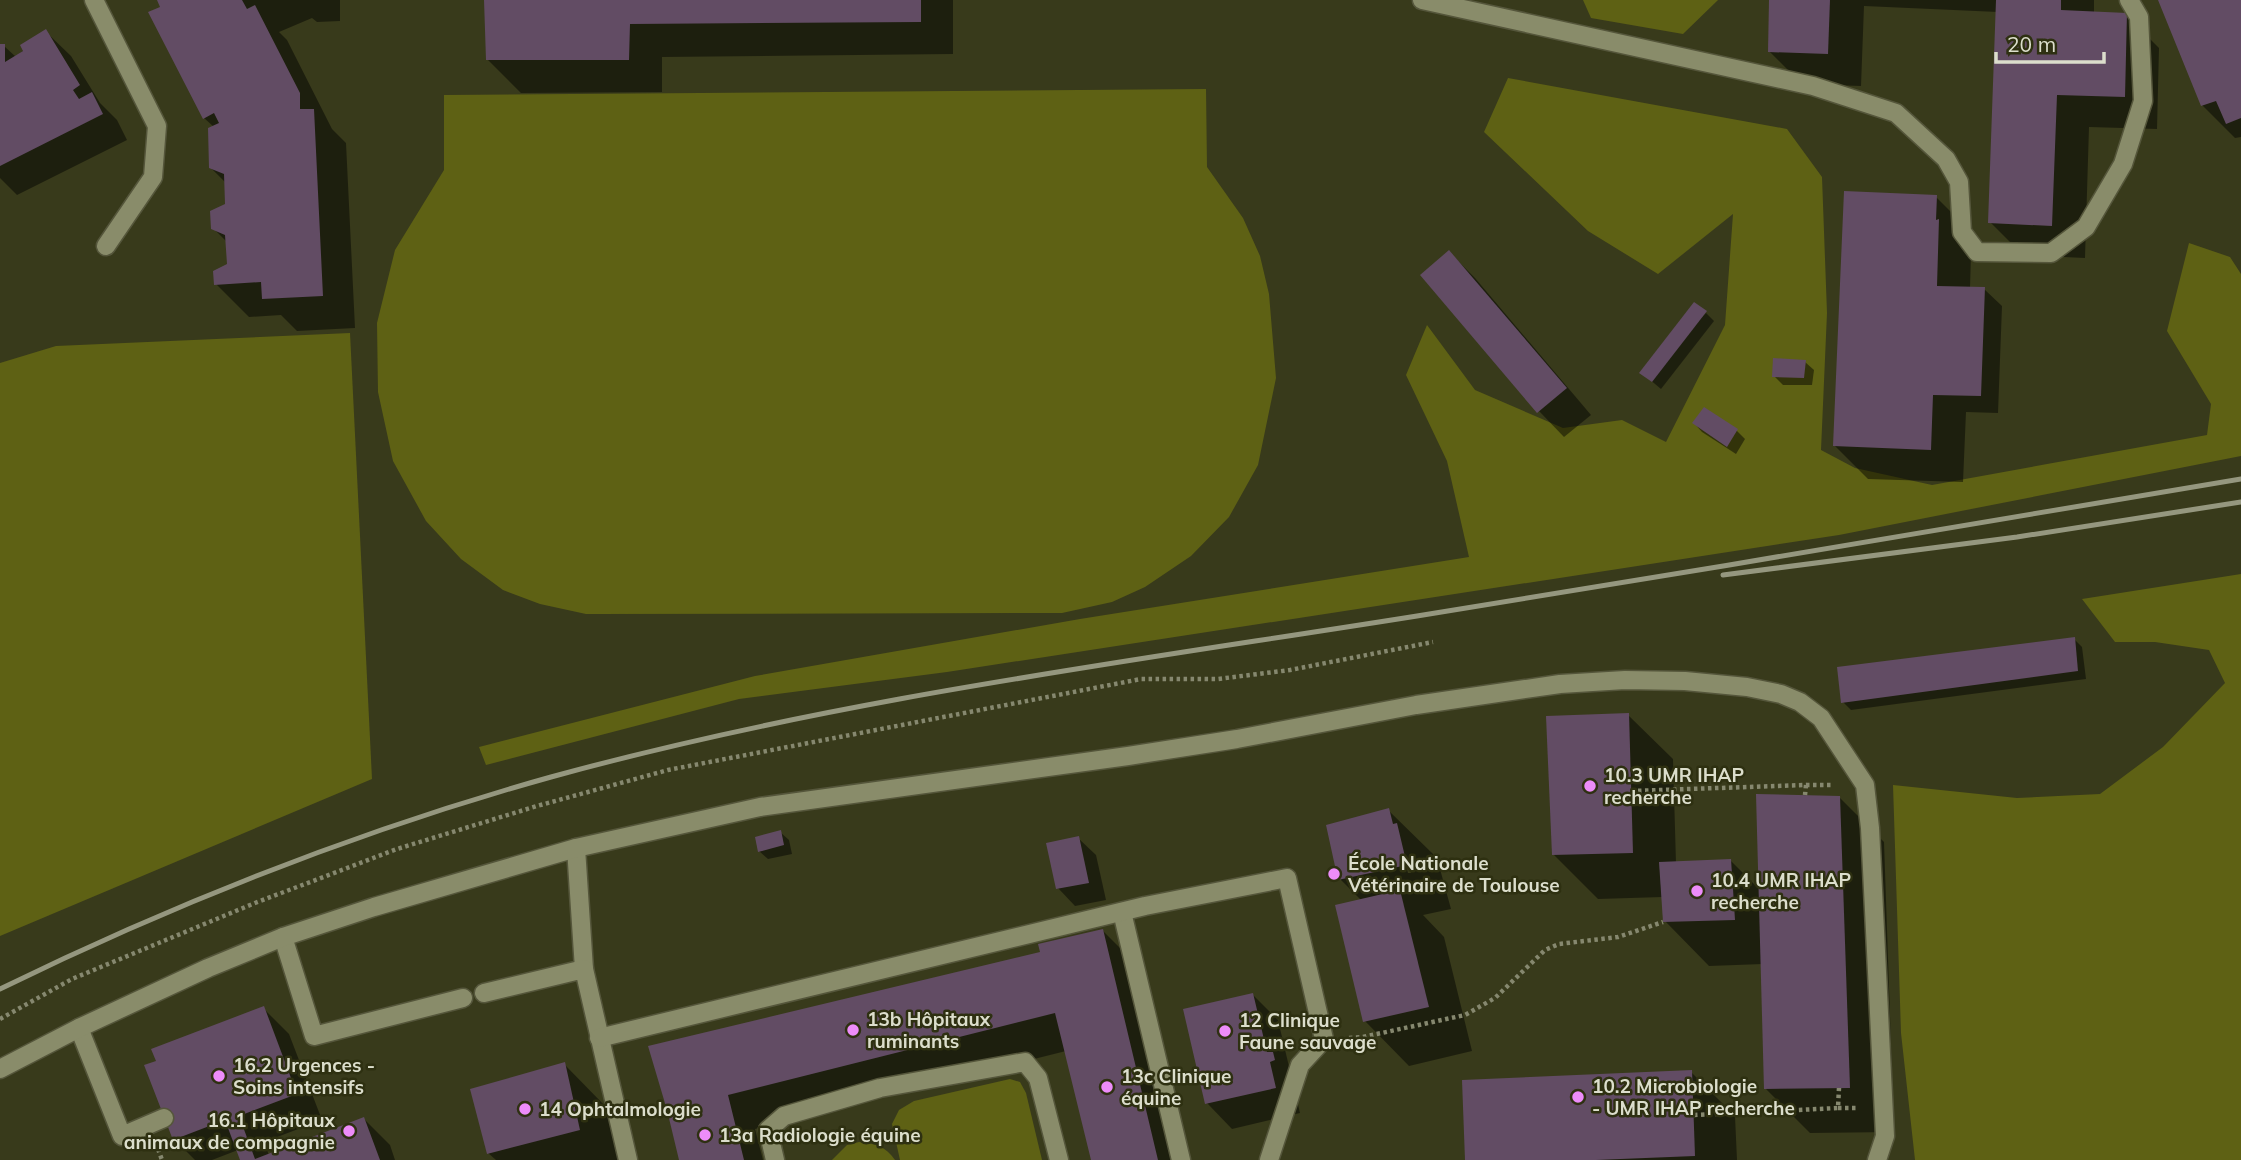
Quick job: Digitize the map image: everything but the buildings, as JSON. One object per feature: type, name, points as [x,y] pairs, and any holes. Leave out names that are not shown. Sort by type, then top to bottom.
[{"type":"lane","points":[[94,0],[158,126],[153,177],[106,246]]},
{"type":"lane","points":[[1422,0],[1812,86],[1896,113],[1946,159],[1959,182],[1962,232],[1977,252],[2051,253],[2086,227],[2123,164],[2139,114],[2143,101],[2139,17],[2129,0]]},
{"type":"lane","points":[[0,1069],[79,1028],[208,968],[283,937],[374,907],[576,848],[760,807],[1128,756],[1237,739],[1416,705],[1560,684],[1625,680],[1685,681],[1747,687],[1781,694],[1800,702],[1821,718],[1865,785],[1870,828],[1885,1136],[1877,1160]]},
{"type":"lane","points":[[576,848],[584,969],[628,1160]]},
{"type":"lane","points":[[600,1038],[1122,912],[1287,878],[1324,1039],[1300,1065],[1269,1160]]},
{"type":"lane","points":[[1122,912],[1181,1160]]},
{"type":"lane","points":[[283,937],[314,1035],[463,998]]},
{"type":"lane","points":[[484,993],[584,969]]},
{"type":"lane","points":[[79,1028],[122,1136],[164,1118]]},
{"type":"lane","points":[[775,1160],[768,1130],[784,1116],[880,1088],[1025,1062],[1038,1078],[1059,1160]]},
{"type":"path","points":[[1631,791],[1806,785],[1805,795]]},
{"type":"path","points":[[1324,1039],[1363,1037],[1465,1015],[1495,998],[1545,950],[1573,941],[1618,937],[1663,922]]},
{"type":"path","points":[[1694,1115],[1838,1108],[1839,1088]]},
{"type":"shaded area","points":[[1583,0],[1718,0],[1683,34],[1591,18]]},
{"type":"shaded area","points":[[1508,78],[1787,129],[1822,177],[1827,313],[1821,450],[1855,468],[1932,485],[2207,435],[2211,404],[2167,331],[2189,243],[2230,257],[2241,274],[2241,456],[1839,535],[947,672],[739,699],[486,765],[479,747],[755,676],[1080,619],[1469,557],[1447,461],[1406,375],[1427,325],[1475,390],[1563,428],[1622,420],[1666,442],[1725,325],[1733,214],[1658,274],[1588,231],[1484,132]]},
{"type":"shaded area","points":[[1206,89],[1207,167],[1243,218],[1260,256],[1269,294],[1276,378],[1258,465],[1229,517],[1191,556],[1145,587],[1112,602],[1062,613],[586,614],[540,604],[503,590],[461,559],[426,521],[393,461],[378,392],[377,323],[395,250],[444,170],[444,95]]},
{"type":"shaded area","points":[[350,333],[372,779],[0,936],[0,363],[56,346]]},
{"type":"shaded area","points":[[2241,574],[2241,1160],[1915,1160],[1901,1033],[1893,785],[2017,798],[2100,794],[2163,747],[2225,683],[2209,650],[2155,642],[2115,642],[2082,599]]},
{"type":"shaded area","points":[[1010,1079],[1020,1082],[1026,1093],[1042,1160],[900,1160],[892,1124],[899,1110],[914,1101]]},
{"type":"shaded area","points":[[859,1142],[880,1146],[895,1160],[832,1160],[847,1145]]},
{"type":"railway","points":[[0,989],[134,927],[340,844],[551,777],[765,725],[982,684],[1520,599],[2241,479]]},
{"type":"railway","points":[[1723,575],[2017,537],[2241,502]]},
{"type":"place","name":"10.3 UMR IHAP recherche","points":[[1590,786]]},
{"type":"place","name":"École Nationale Vétérinaire de Toulouse","points":[[1334,874]]},
{"type":"place","name":"10.4 UMR IHAP recherche","points":[[1697,891]]},
{"type":"place","name":"13b Hôpitaux ruminants","points":[[853,1030]]},
{"type":"place","name":"12 Clinique Faune sauvage","points":[[1225,1031]]},
{"type":"place","name":"16.2 Urgences - Soins intensifs","points":[[219,1076]]},
{"type":"place","name":"13c Clinique équine","points":[[1107,1087]]},
{"type":"place","name":"10.2 Microbiologie - UMR IHAP recherche","points":[[1578,1097]]},
{"type":"place","name":"14 Ophtalmologie","points":[[525,1109]]},
{"type":"place","name":"16.1 Hôpitaux animaux de compagnie","points":[[349,1131]]},
{"type":"place","name":"13a Radiologie équine","points":[[705,1135]]}]
